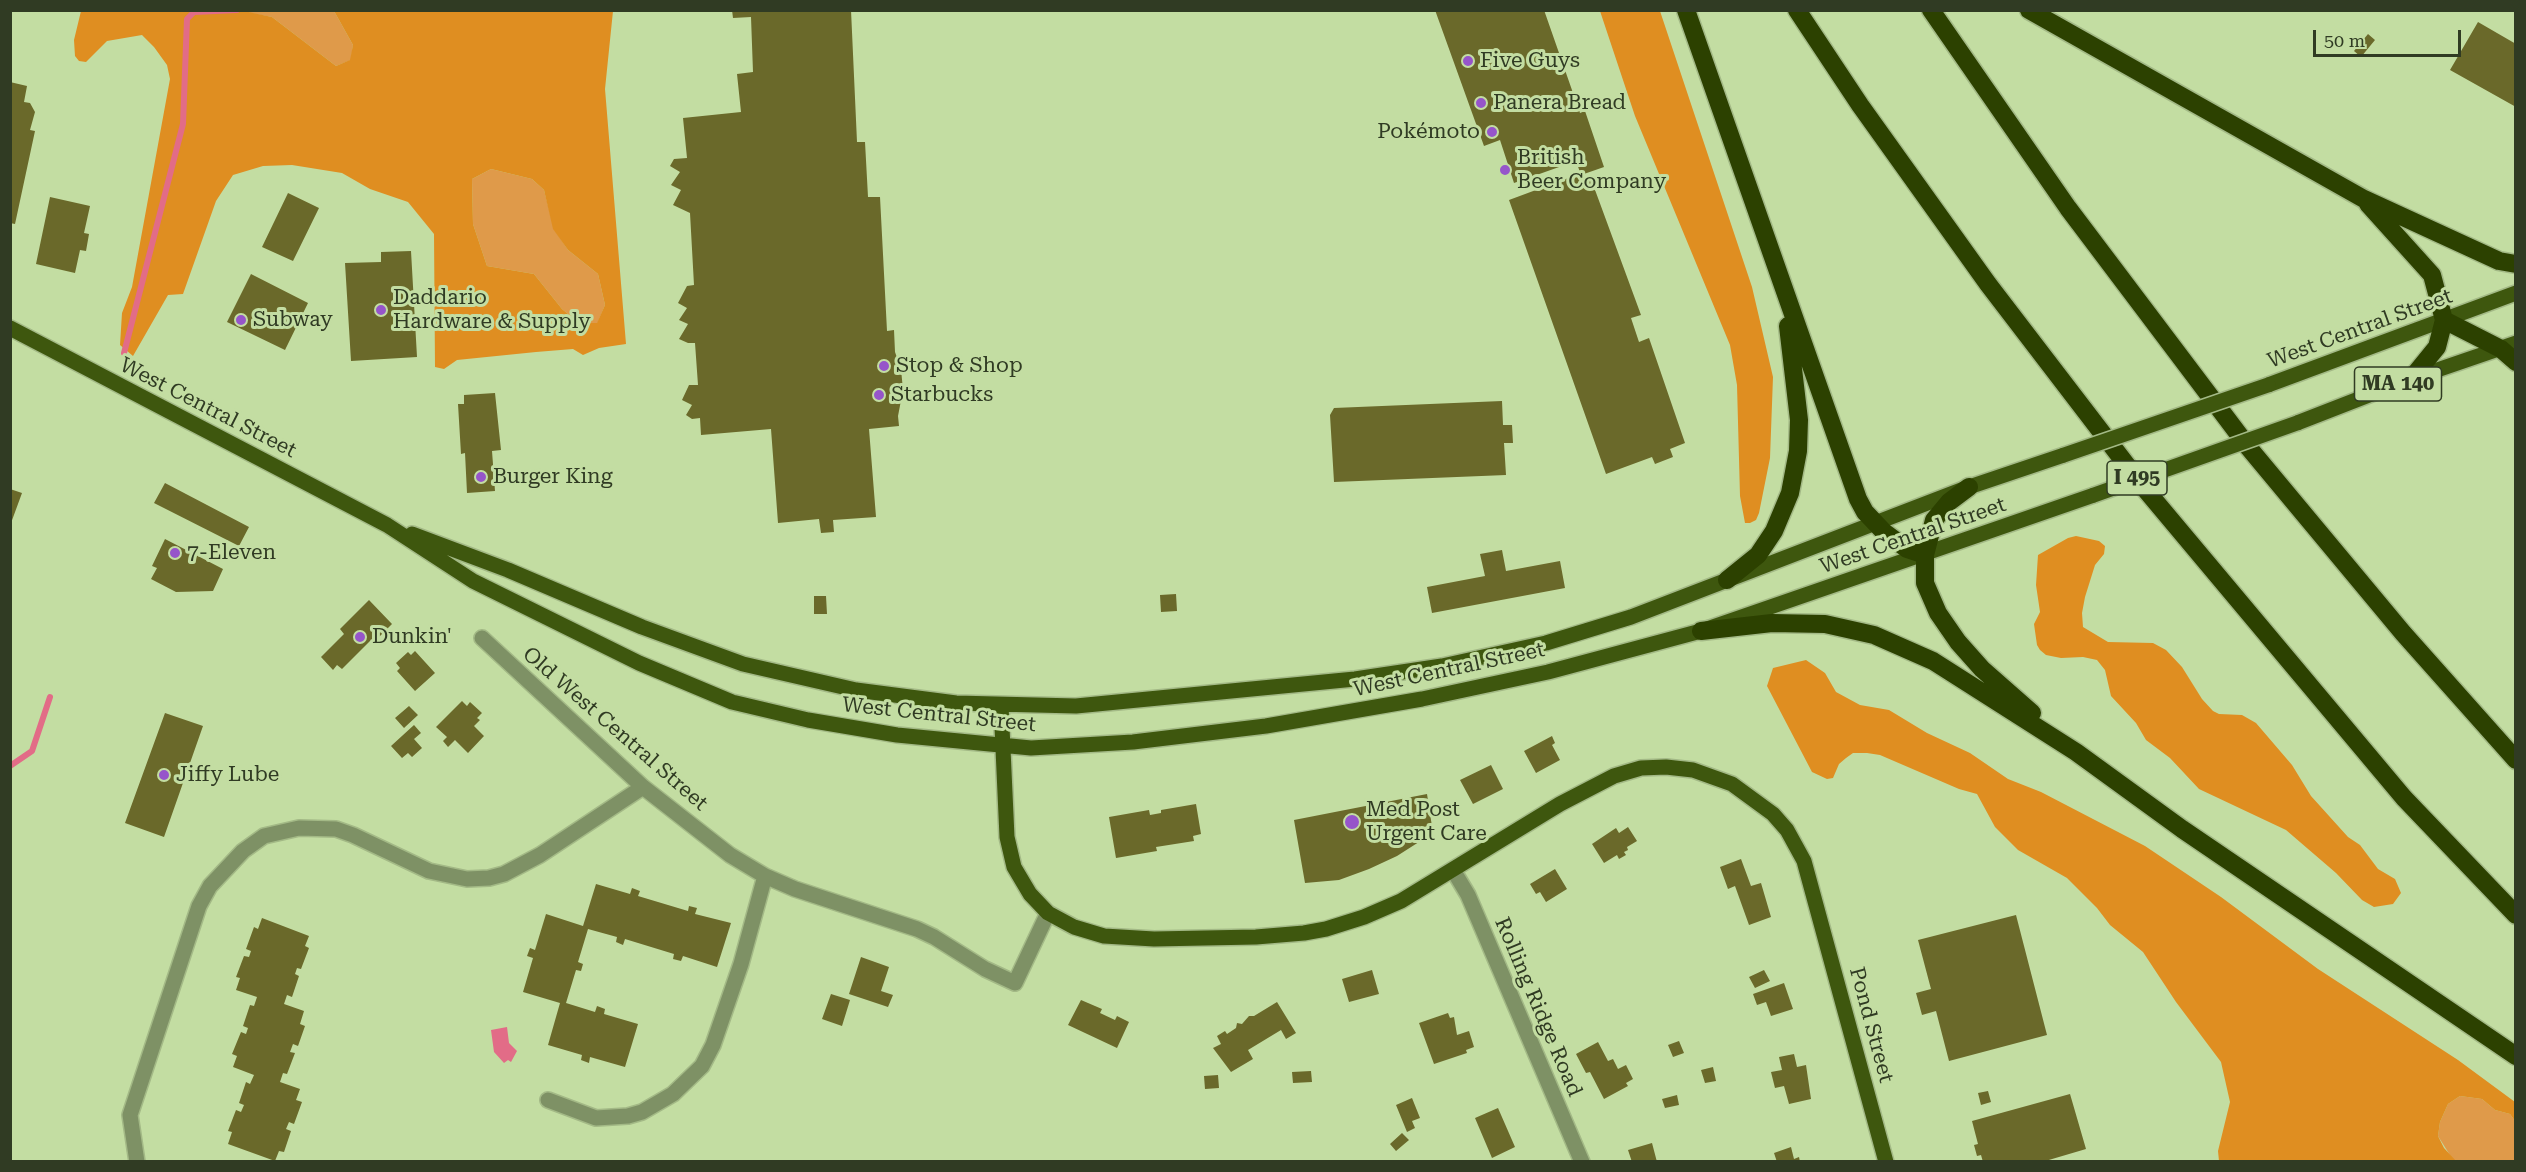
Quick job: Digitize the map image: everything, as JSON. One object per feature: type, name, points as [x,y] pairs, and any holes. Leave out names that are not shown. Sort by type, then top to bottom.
[{"type":"highway","points":[[1686,10],[1858,499],[1875,523],[1894,541],[1925,555]]},
{"type":"highway","name":"I 495","points":[[1797,10],[1860,105],[1988,284],[2145,489],[2404,798],[2516,915]]},
{"type":"highway","points":[[1931,10],[2068,208],[2249,448],[2403,633],[2516,760]]},
{"type":"highway","points":[[2029,10],[2364,199],[2499,261],[2516,264]]},
{"type":"highway","points":[[2364,199],[2432,275],[2444,320],[2437,347],[2410,379]]},
{"type":"highway","points":[[1726,580],[1758,555],[1767,543],[1785,506],[1793,479],[1799,436],[1798,410],[1794,360],[1778,274]]},
{"type":"highway","points":[[2444,320],[2508,346],[2516,362]]},
{"type":"highway","points":[[1969,487],[1949,502],[1934,520],[1925,555],[1925,583],[1938,613],[1958,642],[1982,669],[2076,752]]},
{"type":"highway","points":[[1701,631],[1772,623],[1806,623],[1874,635],[1933,661],[2076,752],[2182,829],[2516,1056]]},
{"type":"main road","name":"West Central Street","points":[[387,525],[508,570],[642,627],[743,664],[856,690],[956,703],[1082,706],[1355,679],[1442,666],[1592,630],[1969,487],[2268,385],[2516,293]]},
{"type":"main road","name":"West Central Street","points":[[10,328],[387,525],[473,581],[639,663],[732,702],[808,720],[864,729],[954,742],[1031,748],[1133,742],[1317,718],[1422,699],[1548,672],[1701,631],[1925,555],[2297,423],[2410,379],[2508,346]]},
{"type":"main road","points":[[1001,705],[1006,825],[1011,857],[1030,894],[1048,913],[1084,931],[1131,939],[1256,937],[1304,933],[1345,924],[1383,909],[1453,870]]},
{"type":"main road","name":"Pond Street","points":[[1453,870],[1588,788],[1628,771],[1666,767],[1693,770],[1741,789],[1763,805],[1780,822],[1796,845],[1816,900],[1886,1161]]},
{"type":"street","name":"Old West Central Street","points":[[482,638],[643,787],[730,855],[765,876],[795,890],[917,929],[985,969],[1015,983],[1048,913]]},
{"type":"street","points":[[137,1161],[130,1116],[199,906],[210,886],[243,851],[264,836],[298,828],[336,829],[429,871],[467,879],[489,878],[540,855],[643,787]]},
{"type":"street","name":"Rolling Ridge Road","points":[[1453,870],[1468,895],[1582,1161]]},
{"type":"street","points":[[548,1100],[596,1118],[628,1116],[642,1112],[674,1094],[702,1066],[713,1045],[741,964],[765,876]]},
{"type":"shaded area","points":[[239,10],[272,17],[336,66],[350,60],[353,45],[334,11],[613,11],[605,89],[626,344],[599,348],[583,355],[573,349],[536,352],[457,360],[444,369],[435,367],[434,234],[408,202],[370,189],[342,173],[292,165],[263,166],[233,175],[216,201],[183,294],[168,295],[133,356],[120,345],[122,313],[132,287],[170,79],[167,65],[142,35],[107,41],[86,62],[79,61],[75,56],[74,40],[81,11]],"holes":[[[491,169],[532,179],[544,190],[553,229],[568,250],[598,274],[605,305],[597,323],[579,323],[562,309],[534,274],[487,266],[473,224],[472,179]]]},
{"type":"shaded area","points":[[239,11],[334,11],[353,45],[351,60],[336,66],[272,17]]},
{"type":"shaded area","points":[[1600,11],[1660,11],[1752,287],[1773,377],[1770,458],[1759,513],[1756,520],[1750,523],[1745,523],[1740,496],[1737,385],[1730,345],[1635,116]]},
{"type":"shaded area","points":[[491,169],[532,179],[544,190],[554,229],[568,250],[598,274],[605,305],[597,324],[579,323],[562,309],[534,274],[487,266],[473,224],[472,179]]},
{"type":"shaded area","points":[[2076,536],[2099,541],[2105,546],[2104,554],[2095,565],[2085,597],[2082,613],[2083,627],[2108,642],[2153,643],[2166,650],[2182,667],[2202,699],[2213,711],[2219,714],[2242,715],[2256,723],[2292,765],[2311,796],[2348,837],[2360,845],[2378,869],[2395,879],[2401,893],[2393,904],[2374,907],[2362,900],[2336,873],[2286,830],[2199,789],[2170,758],[2146,740],[2136,723],[2111,696],[2105,670],[2097,660],[2083,657],[2061,658],[2046,655],[2040,650],[2034,624],[2040,612],[2036,585],[2038,555]]},
{"type":"shaded area","points":[[1806,660],[1825,673],[1836,692],[1860,705],[1889,710],[1927,733],[1970,753],[2008,779],[2041,792],[2145,846],[2221,897],[2318,969],[2458,1060],[2515,1102],[2515,1121],[2510,1114],[2495,1110],[2482,1099],[2460,1096],[2448,1104],[2440,1122],[2438,1136],[2444,1148],[2456,1161],[2219,1161],[2218,1151],[2230,1102],[2221,1062],[2176,1002],[2143,952],[2110,925],[2097,908],[2067,878],[2018,850],[1995,827],[1977,794],[1959,789],[1880,755],[1867,753],[1853,753],[1846,758],[1839,764],[1833,778],[1827,779],[1812,772],[1767,686],[1773,668]]},
{"type":"shaded area","points":[[507,1027],[509,1043],[517,1051],[511,1062],[508,1060],[504,1063],[494,1052],[491,1030]]},
{"type":"shaded area","points":[[2460,1096],[2482,1099],[2495,1110],[2510,1114],[2515,1121],[2515,1161],[2453,1160],[2438,1136],[2440,1122],[2448,1104]]},
{"type":"building","points":[[732,10],[851,10],[857,142],[865,142],[868,197],[880,197],[887,331],[894,330],[895,352],[901,369],[903,390],[898,416],[899,426],[869,429],[876,517],[833,520],[834,532],[821,533],[819,519],[778,523],[771,429],[701,435],[700,418],[692,419],[686,415],[692,405],[682,400],[689,385],[698,385],[695,343],[679,339],[688,324],[679,320],[687,308],[678,303],[687,286],[694,285],[690,213],[673,205],[681,190],[671,185],[680,172],[670,166],[674,159],[687,158],[683,118],[741,112],[737,74],[753,72],[751,17],[733,18]]},
{"type":"building","points":[[1435,10],[1544,10],[1580,113],[1585,111],[1604,167],[1581,175],[1576,161],[1514,183],[1500,140],[1484,146]]},
{"type":"building","points":[[2478,22],[2516,44],[2516,107],[2450,70]]},
{"type":"building","points":[[2368,34],[2375,40],[2361,57],[2354,51]]},
{"type":"building","points":[[10,82],[27,86],[24,102],[30,103],[35,112],[30,130],[35,131],[15,224],[10,223]]},
{"type":"building","points":[[1579,174],[1582,182],[1591,179],[1641,315],[1631,318],[1639,342],[1649,338],[1685,443],[1670,449],[1673,457],[1655,464],[1652,457],[1606,474],[1509,200]]},
{"type":"building","points":[[288,193],[319,208],[293,261],[262,247]]},
{"type":"building","points":[[50,197],[90,206],[84,233],[89,234],[86,251],[80,250],[75,273],[36,264]]},
{"type":"building","name":"Daddario Hardware & Supply","points":[[411,251],[417,357],[351,361],[345,263],[381,262],[381,252]]},
{"type":"building","points":[[251,274],[308,303],[285,350],[227,322]]},
{"type":"building","points":[[495,393],[501,450],[492,451],[495,491],[467,493],[465,453],[461,454],[458,404],[464,404],[464,395]]},
{"type":"building","points":[[1502,401],[1503,425],[1512,425],[1513,443],[1504,443],[1506,475],[1334,482],[1330,415],[1334,408]]},
{"type":"building","points":[[165,483],[249,527],[239,546],[154,503]]},
{"type":"building","points":[[10,489],[22,493],[11,523],[10,523]]},
{"type":"building","name":"7-Eleven","points":[[165,539],[223,569],[213,591],[176,592],[151,579],[157,568],[152,566]]},
{"type":"building","points":[[1502,550],[1506,571],[1560,561],[1565,588],[1432,613],[1427,587],[1485,576],[1480,554]]},
{"type":"building","points":[[1176,594],[1177,611],[1161,612],[1160,595]]},
{"type":"building","points":[[814,596],[826,596],[827,614],[814,614]]},
{"type":"building","name":"Dunkin'","points":[[369,600],[392,624],[373,643],[370,641],[342,669],[337,665],[333,670],[321,657],[344,634],[340,629]]},
{"type":"building","points":[[415,651],[435,673],[415,691],[397,671],[400,668],[396,663],[408,652],[411,655]]},
{"type":"building","points":[[462,701],[467,706],[470,702],[482,713],[477,718],[480,720],[474,726],[484,736],[468,753],[455,740],[448,747],[443,741],[447,737],[436,727]]},
{"type":"building","points":[[409,706],[418,715],[404,728],[395,718]]},
{"type":"building","name":"Jiffy Lube","points":[[165,713],[203,726],[164,837],[125,823]]},
{"type":"building","points":[[414,725],[421,733],[414,739],[422,748],[412,757],[408,753],[402,758],[391,746]]},
{"type":"building","points":[[1552,736],[1555,743],[1552,745],[1560,760],[1536,773],[1524,751]]},
{"type":"building","points":[[1491,765],[1503,789],[1473,804],[1460,780]]},
{"type":"building","points":[[1427,794],[1433,833],[1397,856],[1369,869],[1339,880],[1305,883],[1294,820]]},
{"type":"building","points":[[1196,804],[1201,834],[1193,836],[1194,841],[1156,847],[1157,851],[1116,858],[1109,817],[1149,810],[1150,815],[1161,813],[1161,810]]},
{"type":"building","points":[[1628,827],[1637,841],[1627,847],[1628,850],[1624,852],[1626,855],[1619,859],[1617,855],[1604,863],[1592,844],[1616,828],[1619,833]]},
{"type":"building","points":[[1741,859],[1751,886],[1761,883],[1771,917],[1749,925],[1735,886],[1728,889],[1720,867]]},
{"type":"building","points":[[1555,869],[1567,889],[1546,902],[1540,892],[1536,894],[1530,884]]},
{"type":"building","points":[[596,884],[630,894],[632,888],[640,891],[638,896],[688,911],[689,906],[697,908],[695,914],[731,923],[717,967],[683,956],[681,961],[673,959],[674,954],[625,939],[623,945],[616,942],[617,937],[588,929],[578,962],[583,964],[581,971],[576,970],[566,1003],[595,1012],[597,1006],[605,1009],[604,1014],[638,1024],[625,1067],[590,1057],[589,1063],[581,1060],[582,1055],[548,1045],[560,1003],[523,992],[533,958],[527,956],[530,948],[535,950],[546,914],[583,926]]},
{"type":"building","points":[[2016,915],[2047,1035],[1949,1061],[1936,1011],[1922,1015],[1916,993],[1931,989],[1918,940]]},
{"type":"building","points":[[262,918],[309,936],[305,946],[309,948],[301,969],[297,968],[295,974],[299,976],[292,997],[287,995],[284,1004],[304,1011],[300,1024],[305,1026],[298,1046],[293,1044],[290,1052],[295,1053],[287,1074],[283,1073],[280,1082],[300,1089],[296,1100],[302,1102],[294,1124],[289,1122],[286,1129],[291,1131],[284,1152],[279,1151],[275,1161],[228,1144],[232,1132],[228,1131],[236,1110],[241,1112],[244,1105],[239,1103],[246,1082],[250,1084],[254,1075],[233,1067],[237,1056],[232,1054],[241,1032],[246,1034],[248,1028],[243,1026],[250,1005],[254,1006],[257,997],[236,990],[240,978],[236,977],[244,956],[249,957],[251,951],[246,949],[254,927],[258,929]]},
{"type":"building","points":[[861,957],[889,967],[881,991],[893,995],[888,1007],[849,994]]},
{"type":"building","points":[[1372,970],[1379,994],[1349,1002],[1342,979]]},
{"type":"building","points":[[1764,970],[1770,981],[1755,988],[1749,977]]},
{"type":"building","points":[[1784,983],[1793,1009],[1771,1016],[1766,1002],[1757,1005],[1753,994]]},
{"type":"building","points":[[831,994],[850,1000],[842,1026],[822,1019]]},
{"type":"building","points":[[1081,1000],[1102,1009],[1100,1013],[1115,1020],[1117,1016],[1129,1022],[1117,1048],[1068,1025]]},
{"type":"building","points":[[1277,1002],[1296,1033],[1286,1039],[1281,1030],[1248,1050],[1253,1059],[1231,1072],[1213,1048],[1221,1044],[1217,1036],[1225,1031],[1227,1034],[1236,1028],[1237,1023],[1242,1024],[1249,1016],[1254,1016]]},
{"type":"building","points":[[1448,1013],[1450,1018],[1454,1017],[1457,1035],[1469,1031],[1474,1047],[1466,1050],[1467,1053],[1434,1064],[1419,1023]]},
{"type":"building","points":[[1679,1041],[1684,1053],[1673,1057],[1668,1045]]},
{"type":"building","points":[[1598,1042],[1608,1061],[1613,1059],[1618,1069],[1626,1065],[1633,1079],[1626,1083],[1628,1086],[1604,1099],[1590,1072],[1586,1073],[1576,1054]]},
{"type":"building","points":[[1794,1054],[1797,1067],[1806,1065],[1811,1099],[1789,1104],[1784,1086],[1775,1088],[1771,1072],[1782,1070],[1779,1057]]},
{"type":"building","points":[[1713,1067],[1716,1081],[1705,1083],[1701,1070]]},
{"type":"building","points":[[1311,1071],[1312,1082],[1293,1083],[1292,1072]]},
{"type":"building","points":[[1218,1075],[1219,1088],[1205,1089],[1204,1076]]},
{"type":"building","points":[[1988,1091],[1991,1102],[1981,1105],[1978,1093]]},
{"type":"building","points":[[2070,1094],[2086,1149],[2042,1162],[1983,1162],[1981,1155],[1977,1156],[1974,1145],[1978,1144],[1972,1121]]},
{"type":"building","points":[[1677,1095],[1679,1105],[1665,1108],[1662,1099]]},
{"type":"building","points":[[1412,1098],[1420,1118],[1412,1121],[1415,1128],[1407,1132],[1396,1105]]},
{"type":"building","points":[[1498,1108],[1515,1147],[1492,1158],[1475,1118]]},
{"type":"building","points":[[1402,1133],[1409,1140],[1396,1151],[1390,1144]]},
{"type":"building","points":[[1652,1143],[1657,1162],[1632,1162],[1628,1150]]},
{"type":"building","points":[[1791,1147],[1794,1159],[1799,1157],[1800,1162],[1777,1162],[1774,1153]]},
{"type":"waterway","points":[[124,353],[183,124],[187,19],[194,12],[237,10]]},
{"type":"waterway","points":[[10,766],[32,751],[50,697]]},
{"type":"place","name":"Five Guys","points":[[1468,61]]},
{"type":"place","name":"Panera Bread","points":[[1481,103]]},
{"type":"place","name":"Pokémoto","points":[[1492,132]]},
{"type":"place","name":"British Beer Company","points":[[1505,170]]},
{"type":"place","name":"Daddario Hardware & Supply","points":[[381,310]]},
{"type":"place","name":"Subway","points":[[241,320]]},
{"type":"place","name":"Stop & Shop","points":[[884,366]]},
{"type":"place","name":"Starbucks","points":[[879,395]]},
{"type":"place","name":"Burger King","points":[[481,477]]},
{"type":"place","name":"7-Eleven","points":[[175,553]]},
{"type":"place","name":"Dunkin'","points":[[360,637]]},
{"type":"place","name":"Jiffy Lube","points":[[164,775]]},
{"type":"place","name":"Med Post Urgent Care","points":[[1352,822]]}]
